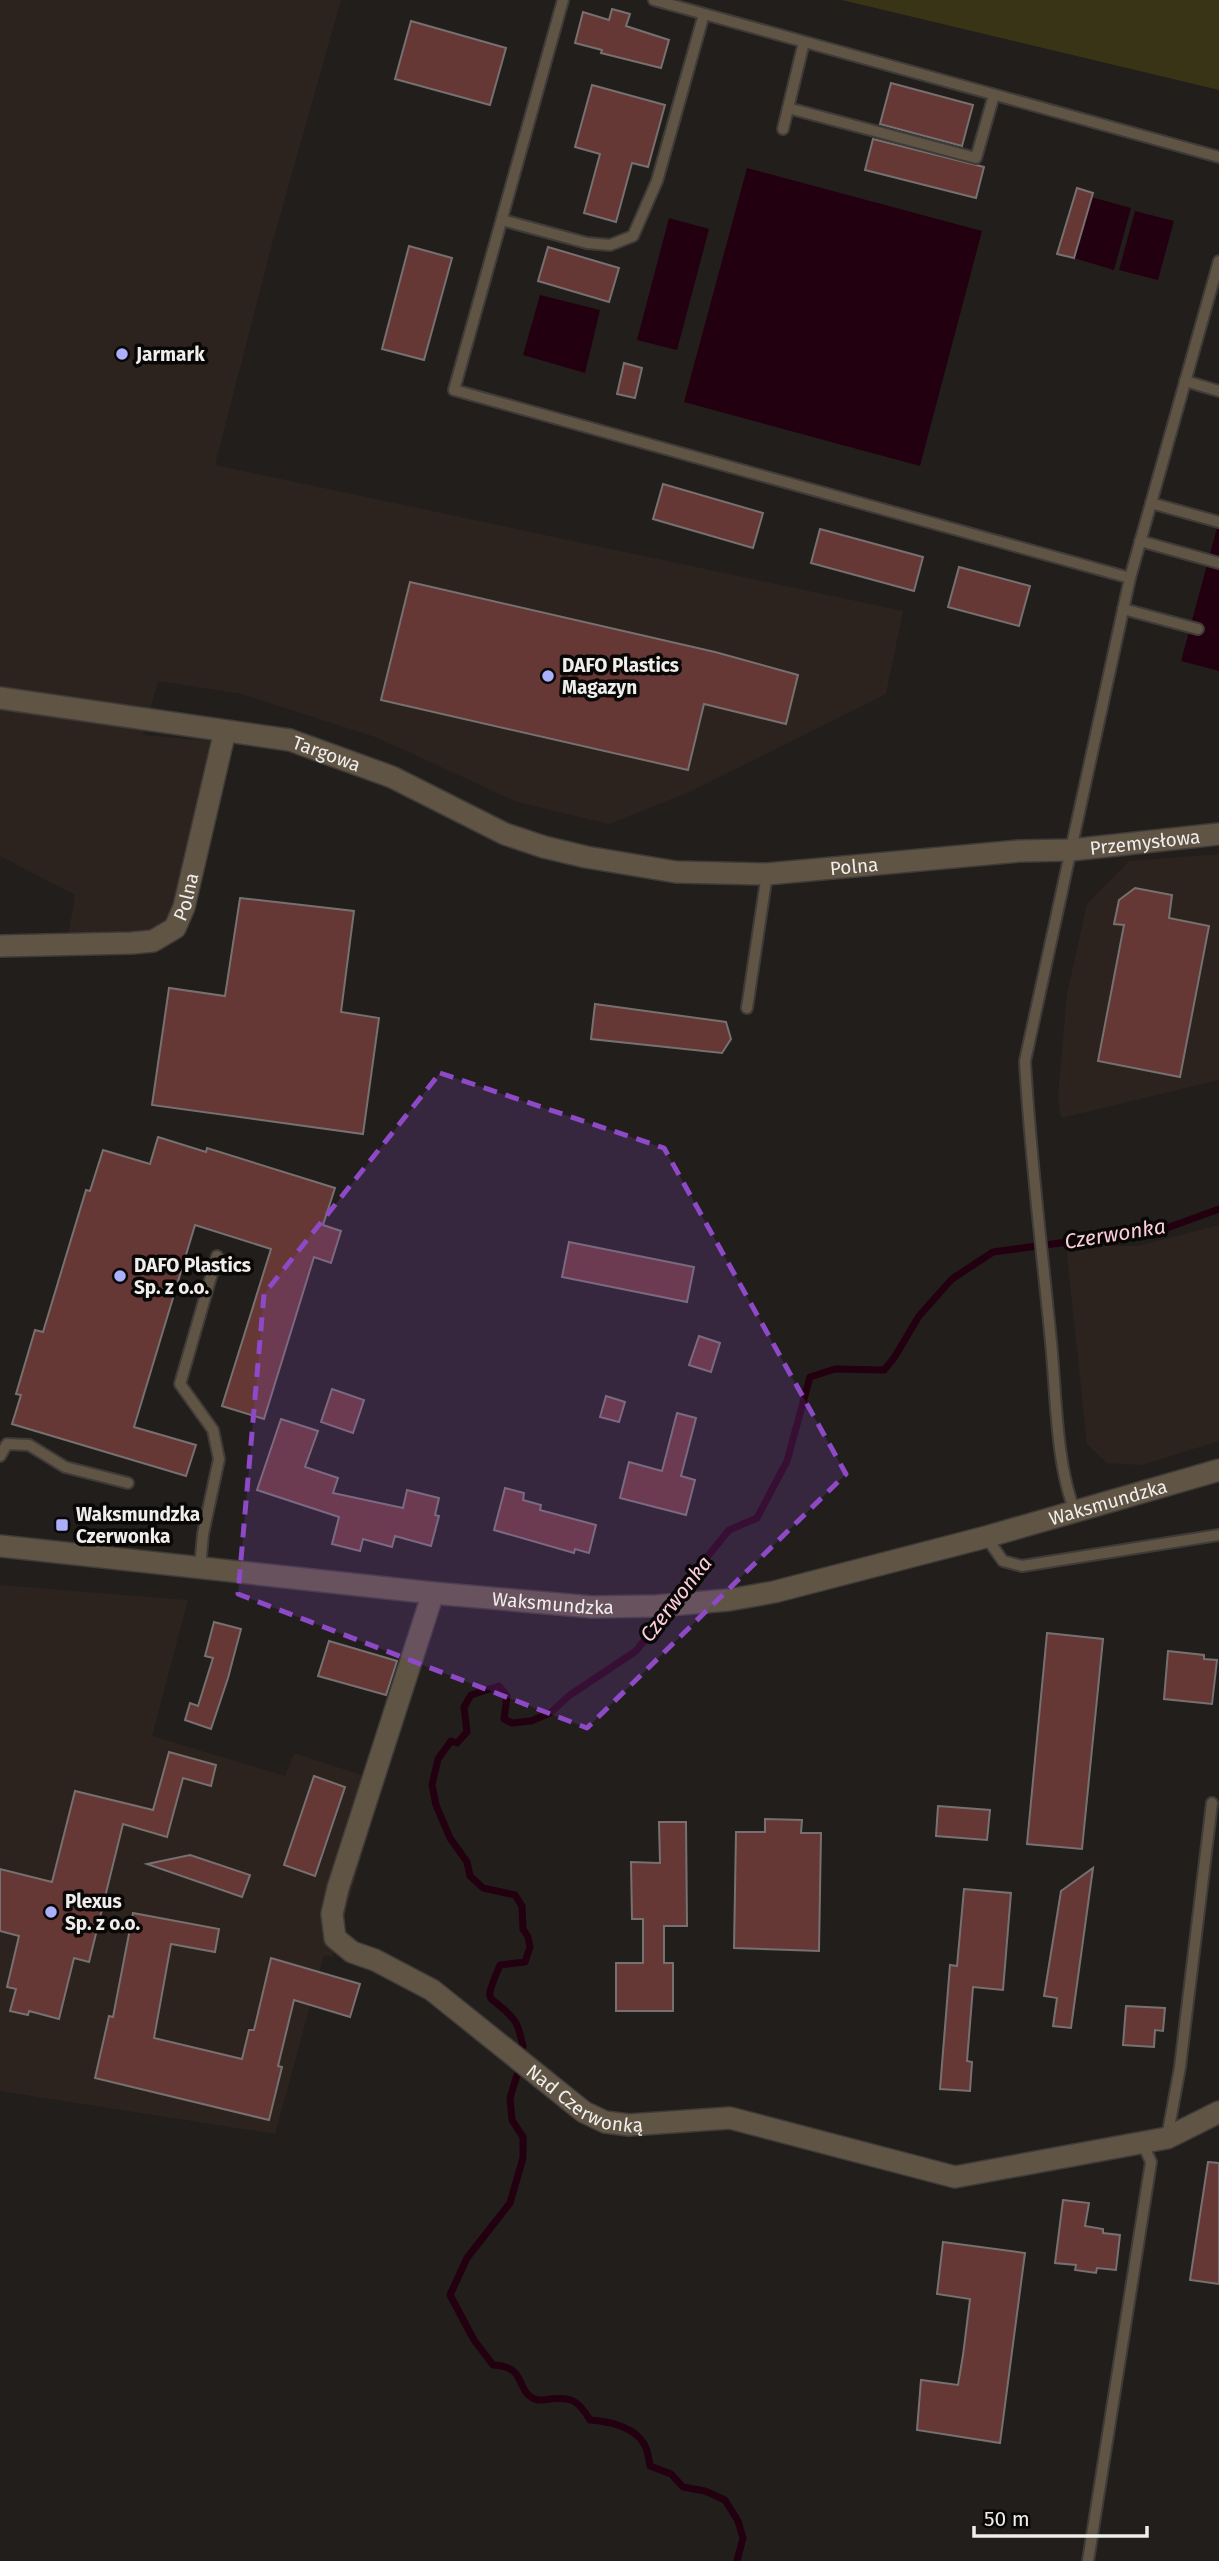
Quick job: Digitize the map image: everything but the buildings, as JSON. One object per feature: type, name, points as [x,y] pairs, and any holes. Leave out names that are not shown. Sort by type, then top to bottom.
[{"type":"street","name":"Targowa","points":[[0,698],[290,740],[392,777],[505,834],[544,847],[636,867]]},
{"type":"street","name":"Polna","points":[[0,946],[153,941],[175,928],[184,907],[202,837],[225,732]]},
{"type":"street","name":"Przemysłowa","points":[[1071,850],[1219,834]]},
{"type":"street","name":"Polna","points":[[636,867],[676,872],[767,874],[1019,851],[1071,850]]},
{"type":"street","name":"Waksmundzka","points":[[0,1546],[433,1593],[592,1607],[656,1606],[774,1592],[986,1537],[1219,1470]]},
{"type":"street","name":"Nad Czerwonką","points":[[433,1593],[338,1888],[332,1914],[335,1938],[352,1952],[375,1960],[432,1990],[584,2112],[604,2122],[629,2125],[730,2118],[956,2177],[1167,2138],[1219,2112]]},
{"type":"lane","points":[[563,0],[454,390],[1130,578]]},
{"type":"lane","points":[[654,0],[1219,157]]},
{"type":"lane","points":[[502,220],[587,243],[610,245],[633,236],[657,181],[704,14]]},
{"type":"lane","points":[[783,128],[804,42]]},
{"type":"lane","points":[[788,108],[976,158],[994,95]]},
{"type":"lane","points":[[1075,1511],[1068,1494],[1061,1448],[1041,1234],[1029,1139],[1025,1061],[1130,578],[1219,261]]},
{"type":"lane","points":[[1185,381],[1219,391]]},
{"type":"lane","points":[[1151,503],[1219,522]]},
{"type":"lane","points":[[1140,541],[1219,563]]},
{"type":"lane","points":[[1123,609],[1198,629]]},
{"type":"lane","points":[[747,1008],[767,874]]},
{"type":"lane","points":[[200,1567],[203,1534],[219,1459],[213,1430],[180,1384],[217,1255]]},
{"type":"lane","points":[[0,1456],[7,1444],[29,1444],[65,1467],[128,1483]]},
{"type":"lane","points":[[986,1537],[1003,1561],[1022,1566],[1219,1535]]},
{"type":"lane","points":[[1167,2138],[1180,2067],[1212,1804]]},
{"type":"lane","points":[[1088,2561],[1151,2162],[1142,2141]]},
{"type":"highlighted area","points":[[440,1073],[664,1148],[846,1474],[587,1728],[238,1594],[264,1294]]},
{"type":"shaded area","points":[[0,0],[341,0],[272,244],[215,465],[903,611],[886,694],[689,792],[609,824],[517,802],[378,738],[242,694],[158,681],[143,735],[210,741],[179,899],[166,929],[68,936],[75,895],[0,856]]},
{"type":"shaded area","points":[[842,0],[1219,0],[1219,90]]},
{"type":"shaded area","points":[[747,168],[982,231],[920,466],[684,402]]},
{"type":"shaded area","points":[[1091,197],[1131,208],[1114,270],[1074,258]]},
{"type":"shaded area","points":[[1135,211],[1174,221],[1158,280],[1119,270]]},
{"type":"shaded area","points":[[669,218],[709,229],[677,350],[637,340]]},
{"type":"shaded area","points":[[540,295],[600,310],[585,373],[523,355]]},
{"type":"shaded area","points":[[1217,528],[1219,529],[1219,671],[1181,661]]},
{"type":"shaded area","points":[[1219,854],[1219,1080],[1061,1118],[1058,1096],[1067,994],[1087,904],[1129,861]]},
{"type":"shaded area","points":[[1219,1225],[1219,1441],[1142,1465],[1107,1463],[1087,1444],[1066,1246],[1138,1246]]},
{"type":"shaded area","points":[[0,1585],[188,1600],[152,1736],[285,1776],[294,1753],[383,1782],[333,1957],[324,1955],[275,2134],[0,2091]]},
{"type":"waterway","name":"Czerwonka","points":[[675,1599],[729,1530],[757,1518],[787,1461],[810,1377],[835,1369],[884,1370],[919,1316],[952,1279],[993,1252],[1164,1229],[1219,1209]]},
{"type":"waterway","name":"Czerwonka","points":[[523,2046],[516,2023],[490,1994],[500,1965],[525,1962],[530,1947],[523,1929],[522,1906],[515,1895],[483,1888],[470,1876],[467,1862],[450,1838],[436,1805],[432,1785],[438,1759],[451,1741],[457,1743],[467,1732],[464,1707],[471,1695],[499,1686],[507,1696],[504,1719],[512,1723],[531,1721],[550,1713],[570,1695],[636,1651],[669,1609]]},
{"type":"waterway","name":"Czerwonka","points":[[517,2075],[510,2098],[512,2120],[523,2137],[523,2158],[510,2203],[467,2258],[450,2295],[474,2340],[493,2365],[512,2370],[531,2397],[538,2400],[569,2399],[578,2404],[590,2420],[628,2429],[644,2444],[650,2466],[671,2474],[683,2487],[705,2491],[725,2500],[738,2521],[743,2538],[737,2561]]},
{"type":"place","name":"Jarmark","points":[[122,354]]},
{"type":"place","name":"DAFO Plastics Magazyn","points":[[548,676]]},
{"type":"place","name":"DAFO Plastics Sp. z o.o.","points":[[120,1276]]},
{"type":"place","name":"Waksmundzka Czerwonka","points":[[62,1525]]},
{"type":"place","name":"Plexus Sp. z o.o.","points":[[51,1912]]}]
